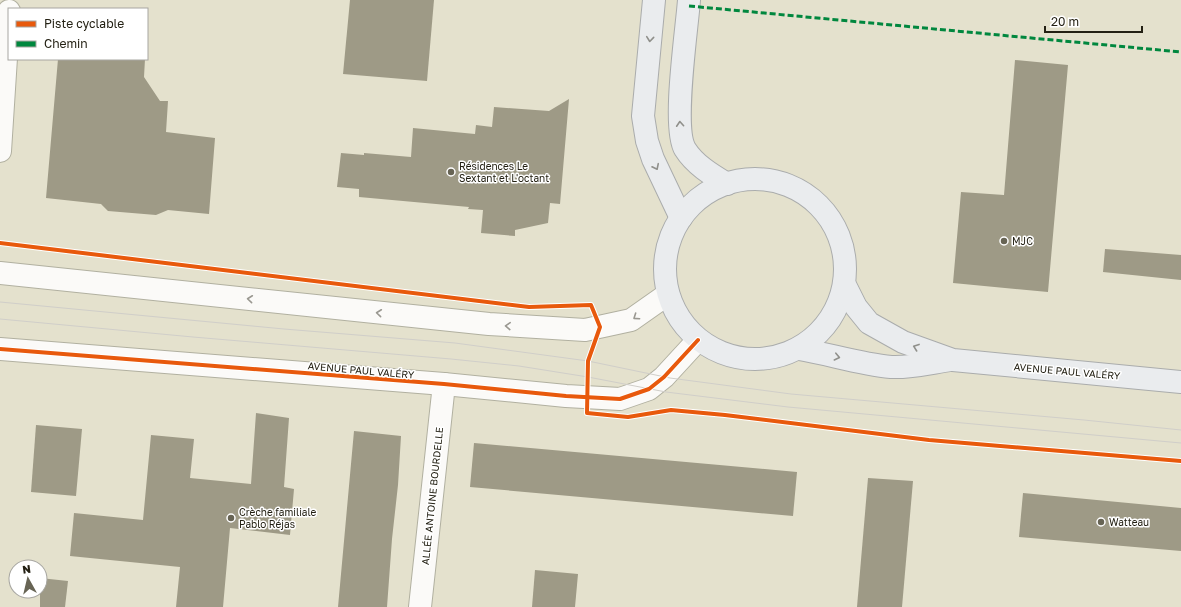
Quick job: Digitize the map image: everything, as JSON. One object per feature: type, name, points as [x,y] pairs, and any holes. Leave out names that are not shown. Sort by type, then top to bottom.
[{"type":"main road","points":[[654,0],[643,116],[647,141],[653,159],[681,218]]},
{"type":"main road","points":[[689,0],[682,80],[680,118],[681,134],[684,148],[693,158],[707,172],[727,184]]},
{"type":"main road","points":[[745,180],[773,180],[800,190],[822,207],[838,230],[846,257],[845,285],[836,312],[820,333],[799,349],[774,358],[747,360],[721,354],[698,340],[680,320],[668,294],[665,274],[666,255],[671,235],[681,218],[693,203],[708,191],[727,184],[745,180]]},
{"type":"main road","name":"AVENUE PAUL VALÉRY","points":[[845,285],[856,307],[869,323],[903,342],[953,360],[1181,382]]},
{"type":"main road","name":"AVENUE PAUL VALÉRY","points":[[799,349],[891,367],[916,366],[953,360]]},
{"type":"street","points":[[0,151],[8,26]]},
{"type":"street","points":[[0,273],[489,324],[585,330],[631,320],[668,294]]},
{"type":"street","name":"AVENUE PAUL VALÉRY","points":[[0,349],[444,384],[620,400],[649,389],[664,377],[698,340]]},
{"type":"street","name":"ALLÉE ANTOINE BOURDELLE","points":[[420,607],[444,384]]},
{"type":"building","points":[[350,0],[434,0],[427,81],[343,74]]},
{"type":"building","points":[[58,60],[145,60],[144,77],[160,101],[168,101],[166,132],[215,138],[209,214],[168,210],[156,215],[108,211],[101,204],[46,198]]},
{"type":"building","points":[[1015,60],[1068,65],[1048,292],[953,283],[961,192],[1004,195]]},
{"type":"building","name":"Résidences Le Sextant et L'octant","points":[[569,99],[560,204],[550,203],[548,223],[515,230],[515,236],[481,233],[483,210],[468,209],[469,207],[359,197],[359,189],[337,187],[341,153],[364,155],[364,153],[411,157],[413,128],[475,134],[476,125],[492,127],[494,107],[549,111]]},
{"type":"building","points":[[1105,249],[1181,255],[1181,280],[1103,272]]},
{"type":"building","name":"Crèche familiale Pablo Réjas","points":[[256,413],[289,418],[284,487],[294,489],[290,535],[230,528],[223,607],[176,607],[180,567],[70,556],[74,513],[143,520],[151,435],[194,439],[190,478],[251,484]]},
{"type":"building","points":[[36,425],[82,429],[76,496],[31,492]]},
{"type":"building","points":[[354,431],[401,436],[387,607],[338,607]]},
{"type":"building","points":[[474,443],[797,472],[793,516],[470,487]]},
{"type":"building","points":[[868,478],[913,481],[902,607],[857,607]]},
{"type":"building","name":"Watteau","points":[[1023,493],[1181,508],[1181,551],[1019,537]]},
{"type":"building","points":[[535,570],[578,574],[575,607],[532,607]]},
{"type":"building","points":[[48,579],[68,581],[65,607],[40,607],[40,599],[48,599]]},
{"type":"tram line","points":[[0,302],[284,329],[455,343],[588,361],[670,378],[791,394],[1181,430]]},
{"type":"tram line","points":[[0,319],[519,366],[666,392],[788,407],[1181,443]]},
{"type":"marked path","points":[[689,6],[1181,52]]},
{"type":"cycle path","points":[[0,243],[529,307],[591,305],[600,327],[588,361],[587,413],[628,417],[671,410],[725,415],[929,440],[1181,461]]},
{"type":"cycle path","points":[[0,349],[444,384],[566,396],[620,399],[649,389],[664,377],[698,340]]},
{"type":"place","name":"Résidences Le Sextant et L'octant","points":[[451,172]]},
{"type":"place","name":"MJC","points":[[1004,241]]},
{"type":"place","name":"Crèche familiale Pablo Réjas","points":[[231,518]]},
{"type":"place","name":"Watteau","points":[[1101,522]]}]
